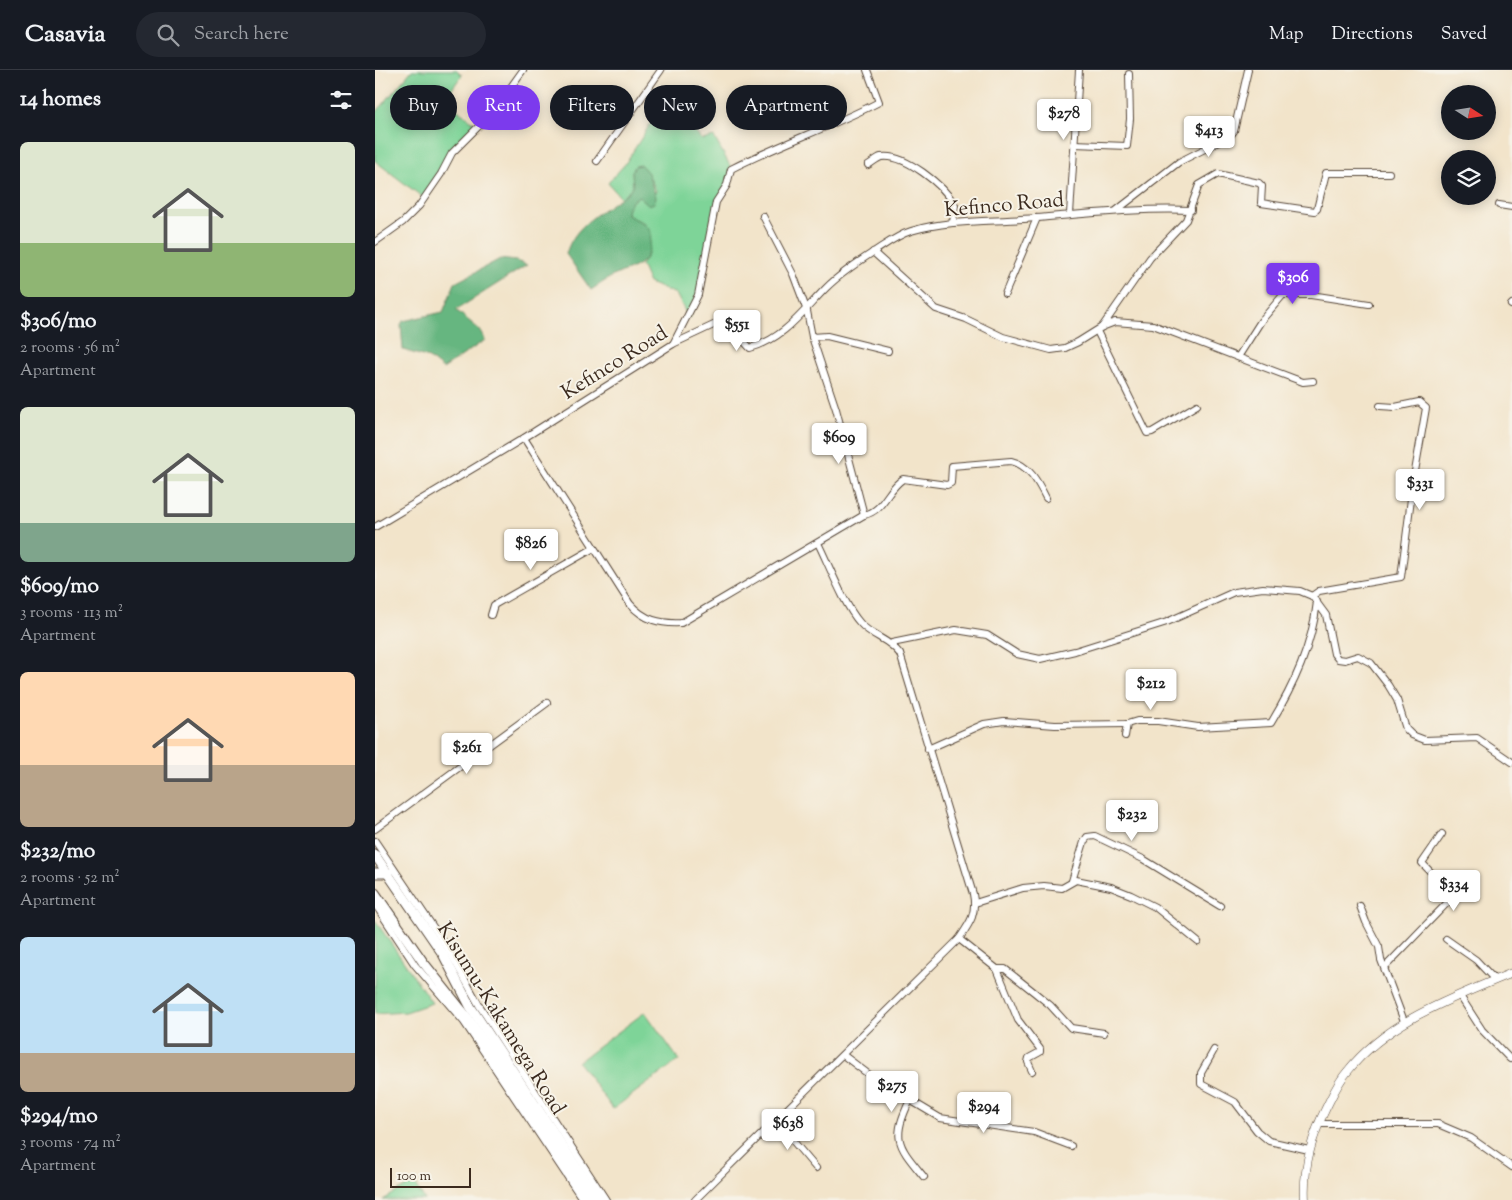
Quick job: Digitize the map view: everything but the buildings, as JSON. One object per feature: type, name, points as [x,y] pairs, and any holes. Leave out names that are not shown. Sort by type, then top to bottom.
[{"type":"highway","name":"Kisumu-Kakamega Road","points":[[375,855],[389,873],[449,966],[488,1035],[599,1200]]},
{"type":"highway","points":[[375,873],[389,873]]},
{"type":"highway","points":[[375,893],[427,967],[467,1017],[590,1200]]},
{"type":"main road","points":[[1305,1200],[1309,1150],[1318,1124],[1346,1073],[1374,1045],[1404,1022],[1512,973]]},
{"type":"street","points":[[375,242],[403,222],[419,206],[441,174],[452,153],[493,112],[523,70]]},
{"type":"street","points":[[597,161],[661,70]]},
{"type":"street","points":[[673,344],[698,295],[715,202],[727,185],[731,169],[773,148],[839,123],[879,102],[867,70]]},
{"type":"street","points":[[1070,214],[1079,70]]},
{"type":"street","points":[[1116,211],[1179,162],[1230,136],[1234,132],[1248,70]]},
{"type":"street","points":[[1074,144],[1127,146],[1130,120],[1129,74]]},
{"type":"street","points":[[868,165],[881,157],[897,158],[926,174],[945,192],[955,205],[953,223]]},
{"type":"street","points":[[1100,329],[1150,258],[1186,220],[1199,185],[1218,174],[1259,183],[1262,186],[1261,203],[1315,211],[1326,173],[1389,173]]},
{"type":"street","points":[[1499,205],[1512,207]]},
{"type":"street","name":"Kefinco Road","points":[[375,527],[524,438],[673,344],[720,322],[730,324],[747,347],[752,348],[779,334],[807,311],[828,286],[873,252],[909,231],[953,223],[1070,214],[1154,208],[1191,210]]},
{"type":"street","points":[[763,216],[793,274],[807,311],[812,337],[836,409],[864,515]]},
{"type":"street","points":[[1005,294],[1037,218]]},
{"type":"street","points":[[873,252],[935,309],[966,319],[1003,337],[1051,350],[1065,348],[1115,322],[1153,325],[1303,382],[1313,381]]},
{"type":"street","points":[[1238,357],[1261,321],[1283,296],[1311,295],[1369,304]]},
{"type":"street","points":[[1100,329],[1147,433],[1152,432],[1197,405]]},
{"type":"street","points":[[812,337],[827,336],[888,351]]},
{"type":"street","points":[[1312,596],[1319,591],[1401,577],[1413,482],[1426,408],[1419,402],[1395,407],[1380,406]]},
{"type":"street","points":[[524,438],[638,613],[657,622],[681,622],[864,515],[875,511],[903,479],[947,485],[951,483],[952,466],[988,462],[1017,462],[1035,477],[1046,498]]},
{"type":"street","points":[[695,1200],[959,939],[972,922],[975,902],[900,654],[892,643],[865,628],[854,616],[818,543]]},
{"type":"street","points":[[491,615],[494,605],[594,548]]},
{"type":"street","points":[[892,643],[956,630],[987,635],[1017,654],[1040,659],[1075,651],[1167,622],[1245,590],[1263,588],[1300,591],[1312,596],[1326,615],[1334,654],[1338,659],[1345,660],[1358,656],[1371,663],[1397,700],[1406,730],[1425,740],[1477,738],[1512,762]]},
{"type":"street","points":[[928,748],[984,724],[1004,721],[1055,725],[1127,724],[1137,721],[1158,721],[1197,727],[1271,723],[1304,660],[1314,628],[1317,602]]},
{"type":"street","points":[[375,829],[547,703]]},
{"type":"street","points":[[1125,736],[1127,724]]},
{"type":"street","points":[[1385,967],[1450,900],[1449,891],[1422,863],[1441,834]]},
{"type":"street","points":[[975,902],[1029,888],[1045,886],[1062,888],[1072,881],[1084,842],[1090,836],[1143,859],[1220,906]]},
{"type":"street","points":[[375,842],[450,953],[483,1013],[606,1200]]},
{"type":"street","points":[[1072,881],[1111,887],[1131,895],[1155,907],[1198,942]]},
{"type":"street","points":[[375,904],[415,964],[464,1022],[583,1200]]},
{"type":"street","points":[[1360,906],[1379,947],[1381,960],[1404,1022]]},
{"type":"street","points":[[1446,938],[1476,960],[1495,980]]},
{"type":"street","points":[[959,939],[997,969],[1018,1020],[1040,1049],[1040,1052],[1029,1058],[1028,1062],[1032,1071]]},
{"type":"street","points":[[449,966],[450,953]]},
{"type":"street","points":[[427,967],[428,980]]},
{"type":"street","points":[[997,969],[1005,969],[1034,992],[1050,1005],[1071,1028],[1105,1033]]},
{"type":"street","points":[[1459,996],[1483,1030],[1510,1059]]},
{"type":"street","points":[[1215,1050],[1201,1073],[1201,1084],[1235,1102],[1257,1131],[1269,1141],[1309,1150]]},
{"type":"street","points":[[843,1055],[888,1089],[940,1118],[1034,1132],[1071,1146]]},
{"type":"street","points":[[910,1100],[900,1122],[899,1138],[903,1151],[924,1177]]},
{"type":"street","points":[[776,1120],[816,1168]]},
{"type":"street","points":[[1318,1124],[1438,1124],[1471,1138],[1512,1168]]},
{"type":"green space","points":[[412,70],[457,70],[462,75],[455,85],[399,85]]},
{"type":"green space","points":[[390,96],[390,130],[457,130],[457,110],[467,117],[467,130],[475,130],[457,146],[425,199],[375,161],[375,114]]},
{"type":"green space","points":[[646,130],[693,130],[702,140],[714,137],[733,171],[717,203],[700,295],[689,319],[676,294],[649,283],[641,265],[649,250],[644,223],[627,215],[627,212],[630,204],[639,196],[649,204],[656,191],[648,173],[632,171],[633,186],[621,198],[608,183],[625,164]]},
{"type":"green space","points":[[641,165],[648,173],[656,197],[654,203],[649,205],[639,196],[630,204],[627,215],[644,223],[651,232],[648,252],[645,259],[635,267],[611,277],[591,290],[566,254],[570,244],[583,226],[627,193],[633,186],[632,171],[635,166]]},
{"type":"green space","points":[[500,259],[516,261],[527,265],[456,310],[480,330],[485,340],[443,369],[429,358],[403,350],[401,325],[403,321],[443,312],[455,283]]},
{"type":"green space","points":[[375,920],[432,1003],[406,1012],[375,1014]]},
{"type":"green space","points":[[645,1012],[679,1060],[613,1109],[578,1062]]},
{"type":"green space","points":[[413,1182],[425,1200],[383,1200]]}]
